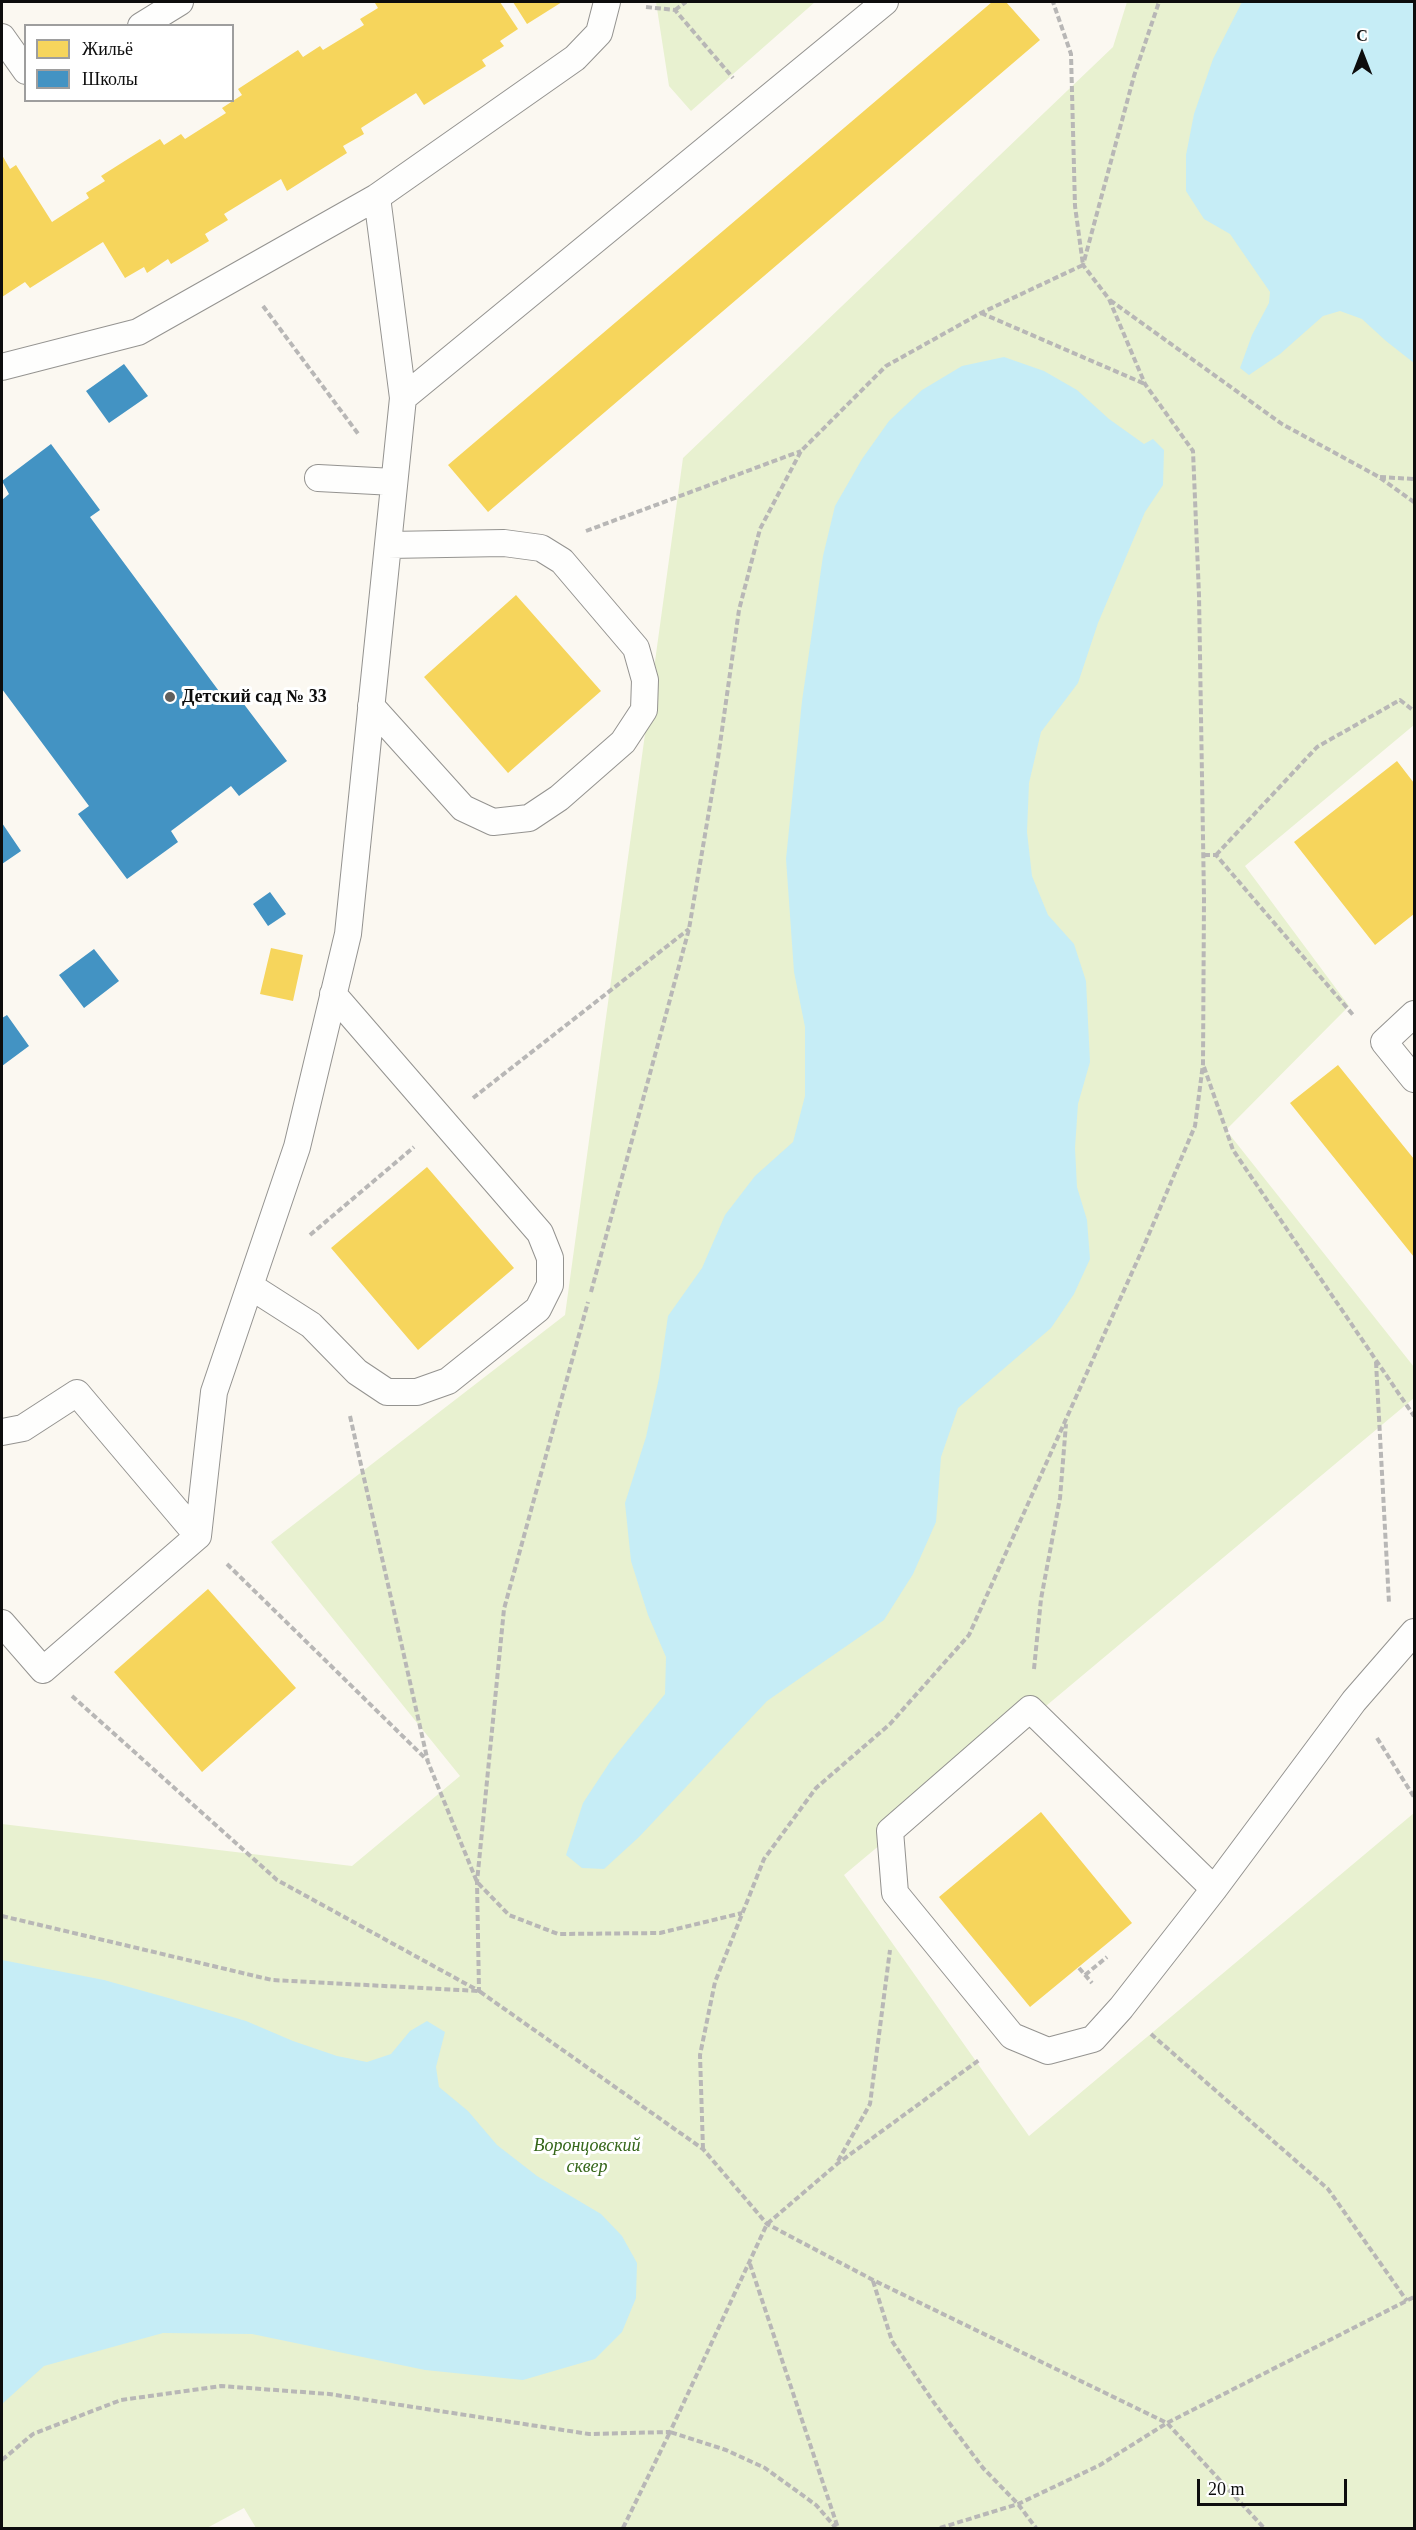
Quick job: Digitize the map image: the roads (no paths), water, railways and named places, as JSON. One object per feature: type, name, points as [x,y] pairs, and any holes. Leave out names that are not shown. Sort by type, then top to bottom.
[{"type":"lane","points":[[144,24],[180,2]]},
{"type":"lane","points":[[2,367],[138,332],[376,196],[575,58],[599,33],[607,2]]},
{"type":"lane","points":[[403,398],[885,2]]},
{"type":"lane","points":[[2,37],[24,68]]},
{"type":"lane","points":[[2,1623],[43,1670],[198,1536],[214,1392],[297,1147],[348,934],[403,398],[376,196]]},
{"type":"lane","points":[[318,478],[394,482]]},
{"type":"lane","points":[[371,706],[463,808],[493,822],[529,818],[559,798],[623,742],[644,710],[645,680],[636,648],[562,561],[541,548],[504,543],[387,545]]},
{"type":"lane","points":[[250,1286],[310,1325],[357,1372],[387,1392],[417,1392],[448,1380],[538,1309],[550,1285],[550,1258],[540,1233],[333,994]]},
{"type":"lane","points":[[1414,1014],[1384,1042],[1414,1079]]},
{"type":"lane","points":[[2,1432],[23,1428],[77,1393],[198,1536]]},
{"type":"lane","points":[[1214,1888],[1030,1709],[890,1831],[895,1893],[1012,2036],[1048,2051],[1093,2039],[1121,2008],[1214,1888],[1354,1701],[1414,1632]]},
{"type":"water","points":[[1242,2],[1414,2],[1414,363],[1362,319],[1340,311],[1323,316],[1280,354],[1249,375],[1240,368],[1252,335],[1269,303],[1270,292],[1230,234],[1204,219],[1186,191],[1186,155],[1194,114],[1213,59]]},
{"type":"water","points":[[1004,357],[1044,371],[1077,390],[1109,419],[1144,444],[1153,439],[1164,450],[1163,485],[1145,512],[1098,623],[1078,683],[1041,732],[1029,783],[1027,832],[1032,876],[1048,915],[1074,944],[1086,981],[1090,1062],[1078,1104],[1075,1148],[1077,1187],[1087,1220],[1090,1259],[1074,1294],[1051,1328],[958,1408],[941,1457],[936,1522],[913,1574],[884,1620],[767,1701],[639,1837],[604,1869],[582,1868],[566,1855],[583,1803],[610,1762],[665,1694],[666,1657],[648,1615],[631,1561],[625,1503],[646,1437],[659,1378],[668,1316],[702,1268],[725,1215],[755,1176],[793,1142],[805,1096],[805,1027],[794,972],[786,859],[802,701],[823,556],[835,506],[862,459],[889,421],[922,390],[962,366]]},
{"type":"water","points":[[2,1960],[104,1980],[172,1999],[246,2021],[337,2056],[367,2062],[391,2054],[410,2031],[427,2021],[445,2032],[436,2067],[439,2087],[468,2111],[497,2145],[537,2176],[601,2214],[622,2236],[637,2263],[636,2298],[622,2332],[595,2359],[523,2380],[425,2370],[252,2334],[163,2333],[44,2366],[2,2404]]},
{"type":"place","name":"Детский сад № 33","points":[[170,697]]},
{"type":"park label","name":"Воронцовский сквер","points":[[587,2156]]}]
